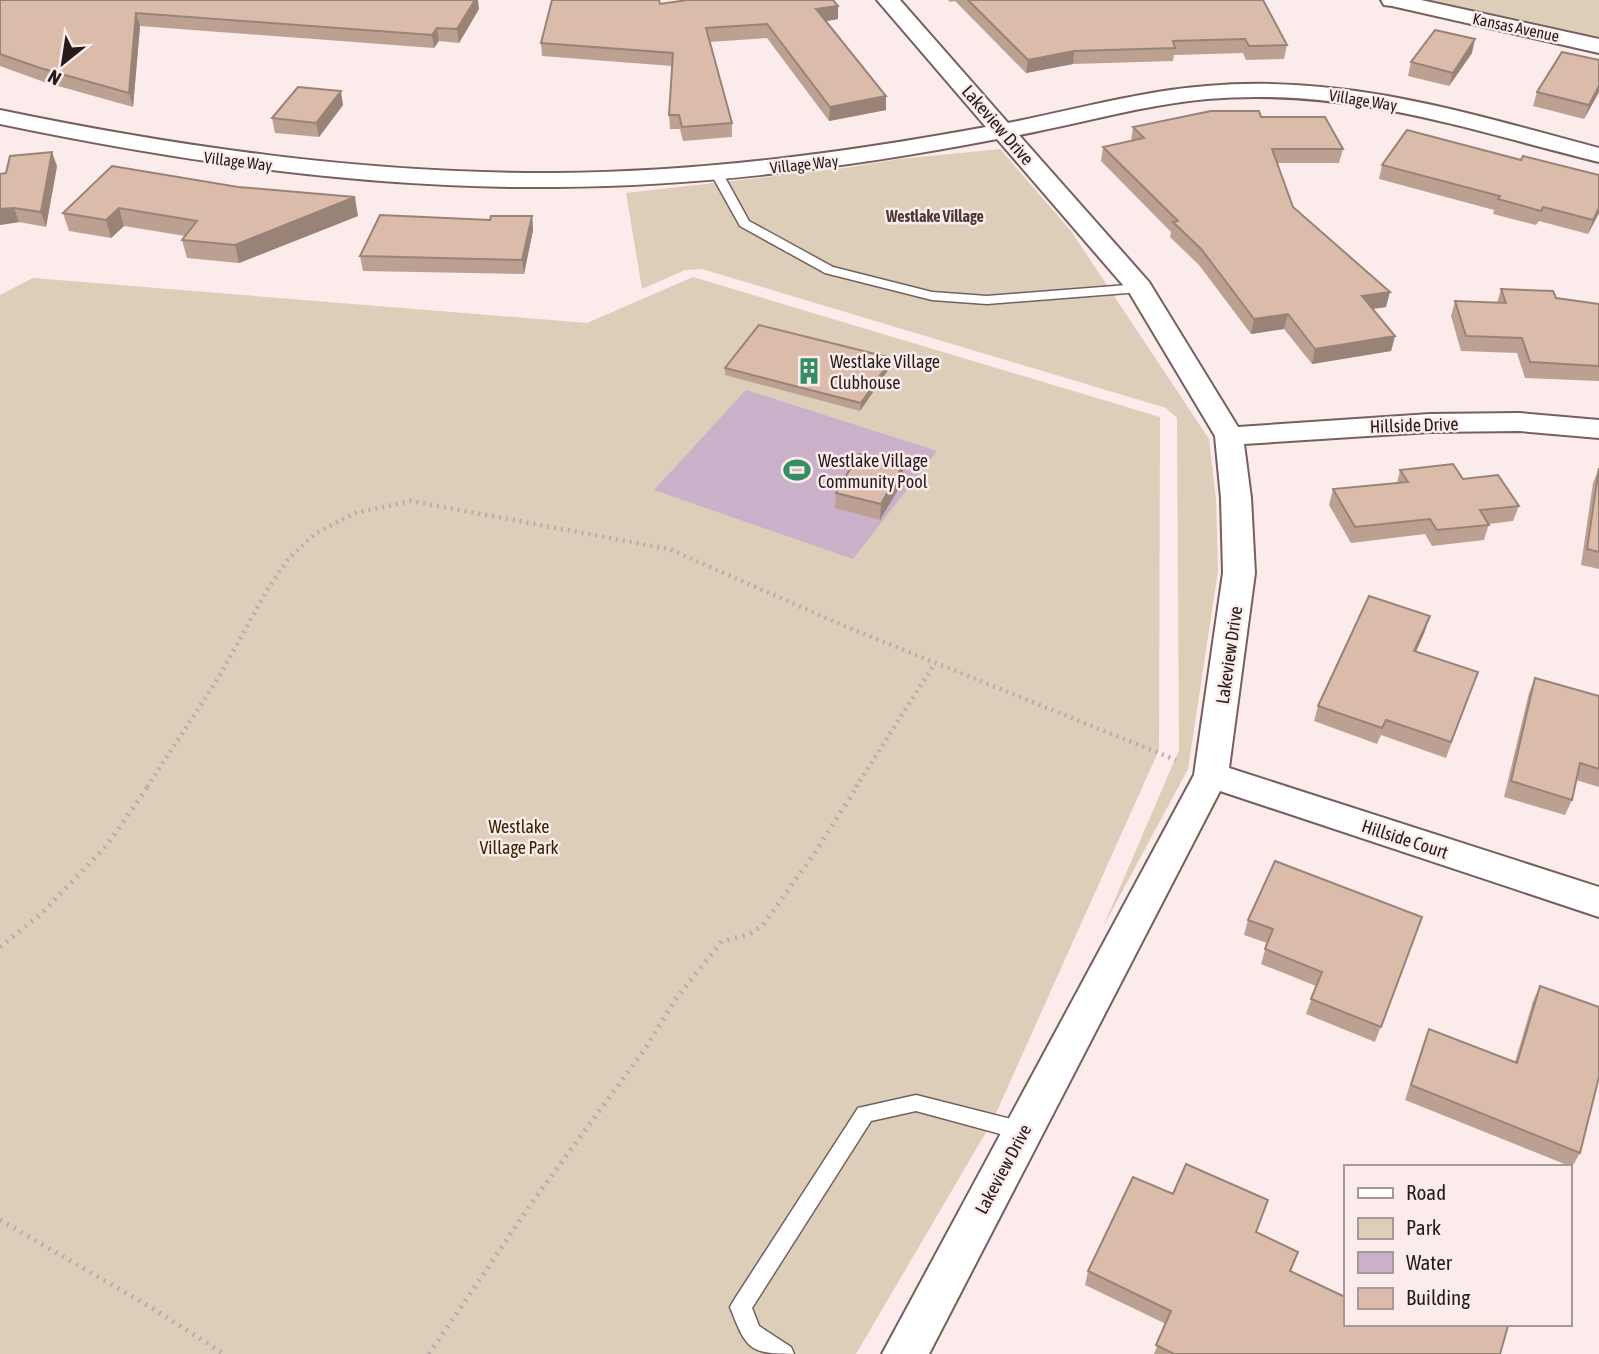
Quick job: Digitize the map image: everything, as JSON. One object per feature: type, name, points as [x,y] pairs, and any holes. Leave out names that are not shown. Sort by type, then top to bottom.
[{"type":"street","name":"Lakeview Drive","points":[[888,0],[1140,288],[1229,436],[1236,498],[1239,573],[1211,775],[905,1354]]},
{"type":"street","name":"Kansas Avenue","points":[[1392,0],[1599,46]]},
{"type":"street","name":"Village Way","points":[[0,117],[195,156],[292,168],[425,177],[544,180],[716,172],[843,160],[1133,104],[1230,90],[1300,91],[1361,96],[1599,155]]},
{"type":"street","name":"Hillside Drive","points":[[1229,436],[1430,423],[1520,422],[1599,429]]},
{"type":"street","name":"Hillside Court","points":[[1211,775],[1599,902]]},
{"type":"lane","points":[[716,172],[744,223],[829,270],[932,296],[987,300],[1140,288]]},
{"type":"lane","points":[[783,1354],[751,1333],[741,1307],[865,1114],[916,1102],[1023,1131]]},
{"type":"path","points":[[0,947],[42,913],[107,845],[219,677],[267,590],[289,558],[316,533],[355,513],[411,501],[669,549],[935,663],[1211,775]]},
{"type":"path","points":[[429,1354],[533,1201],[645,1049],[675,1000],[722,941],[748,935],[763,926],[814,854],[935,663]]},
{"type":"path","points":[[0,1220],[140,1301],[224,1354]]},
{"type":"green space","points":[[1425,0],[1599,0],[1599,38]]},
{"type":"green space","points":[[1000,149],[1071,231],[1209,439],[1216,498],[1218,571],[1188,769],[1103,927],[1179,750],[1177,418],[1166,408],[702,269],[685,270],[642,289],[626,193]]},
{"type":"green space","name":"Westlake Village Park","points":[[693,277],[1160,417],[1159,750],[992,1122],[856,1354],[0,1354],[0,295],[33,278],[587,323]]},
{"type":"water","name":"Westlake Village Community Pool","points":[[746,390],[937,451],[853,559],[654,490]]},
{"type":"building","points":[[0,0],[475,0],[457,29],[437,28],[432,35],[136,13],[129,93],[0,54]]},
{"type":"building","points":[[552,0],[659,0],[660,4],[687,0],[833,0],[838,6],[816,9],[886,96],[830,107],[767,24],[706,28],[732,123],[682,127],[679,115],[669,115],[673,53],[541,43]]},
{"type":"building","points":[[968,0],[1263,0],[1287,45],[1249,46],[1245,39],[1173,41],[1175,48],[1074,51],[1028,60]]},
{"type":"building","points":[[1435,30],[1475,39],[1453,73],[1411,62]]},
{"type":"building","points":[[1562,52],[1599,60],[1599,86],[1589,105],[1537,92]]},
{"type":"building","points":[[298,87],[341,91],[316,123],[272,118]]},
{"type":"building","points":[[1211,111],[1259,111],[1261,117],[1325,117],[1343,149],[1272,149],[1293,207],[1390,292],[1362,296],[1395,336],[1315,349],[1288,314],[1254,319],[1202,250],[1173,222],[1178,221],[1103,147],[1144,138],[1133,127]]},
{"type":"building","points":[[1407,130],[1521,160],[1523,156],[1599,175],[1599,208],[1593,220],[1543,207],[1541,211],[1498,199],[1500,196],[1382,165]]},
{"type":"building","points":[[52,152],[41,212],[0,209],[0,174],[6,173],[10,156]]},
{"type":"building","points":[[112,166],[238,187],[355,197],[235,245],[182,240],[197,221],[119,208],[106,220],[63,213]]},
{"type":"building","points":[[380,215],[490,220],[491,216],[532,216],[522,260],[360,256]]},
{"type":"building","points":[[1501,289],[1553,291],[1556,298],[1599,304],[1599,366],[1530,362],[1522,338],[1466,336],[1455,301],[1506,303]]},
{"type":"building","name":"Westlake Village Clubhouse","points":[[759,325],[892,358],[861,403],[725,368]]},
{"type":"building","points":[[859,454],[903,465],[881,504],[836,493]]},
{"type":"building","points":[[1453,464],[1463,479],[1498,475],[1519,506],[1480,510],[1489,525],[1437,530],[1430,519],[1355,527],[1333,489],[1408,482],[1400,470]]},
{"type":"building","points":[[1599,468],[1599,552],[1587,549]]},
{"type":"building","points":[[1369,596],[1430,616],[1414,651],[1478,672],[1451,742],[1386,720],[1382,728],[1318,706]]},
{"type":"building","points":[[1535,678],[1599,696],[1599,769],[1580,763],[1572,800],[1511,781]]},
{"type":"building","points":[[1275,861],[1422,917],[1381,1027],[1311,999],[1322,972],[1265,949],[1273,929],[1248,920]]},
{"type":"building","points":[[1540,986],[1599,1007],[1599,1077],[1580,1153],[1411,1085],[1429,1029],[1517,1063]]},
{"type":"building","points":[[1186,1164],[1268,1200],[1256,1232],[1298,1252],[1290,1271],[1344,1297],[1344,1326],[1508,1326],[1500,1354],[1174,1354],[1156,1345],[1171,1311],[1088,1271],[1133,1177],[1173,1194]]},
{"type":"place","name":"Westlake Village Clubhouse","points":[[809,371]]},
{"type":"place","name":"Westlake Village Community Pool","points":[[797,470]]},
{"type":"district","name":"Westlake Village","points":[[935,216]]}]
